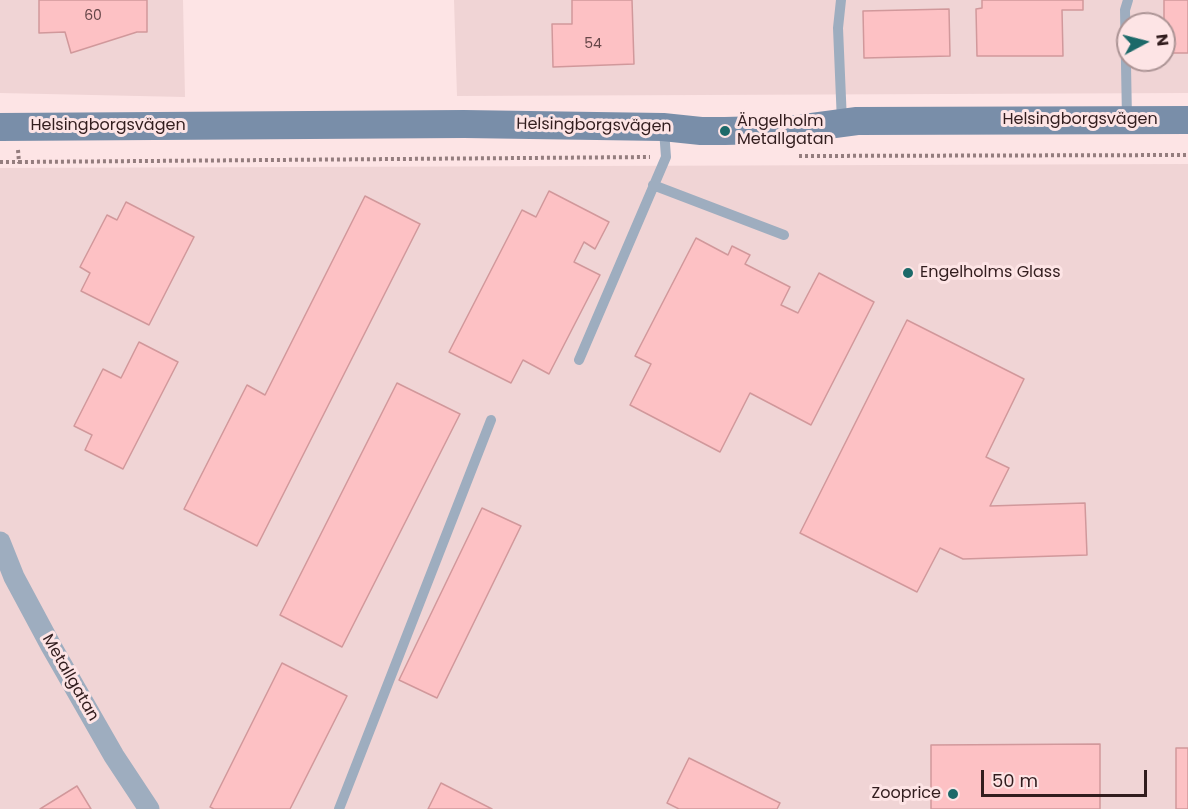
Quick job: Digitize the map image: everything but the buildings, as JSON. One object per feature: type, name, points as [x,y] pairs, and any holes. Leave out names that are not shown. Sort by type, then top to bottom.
[{"type":"main road","name":"Helsingborgsvägen","points":[[9,127],[464,124],[663,126],[701,131],[725,131],[797,129],[842,123],[897,120],[1188,120]]},
{"type":"street","name":"Metallgatan","points":[[0,542],[14,577],[51,646],[114,756],[149,809]]},
{"type":"lane","points":[[840,0],[838,28],[842,123]]},
{"type":"lane","points":[[1127,120],[1125,10],[1128,0]]},
{"type":"lane","points":[[579,360],[666,157],[663,126]]},
{"type":"lane","points":[[653,185],[784,236]]},
{"type":"lane","points":[[339,809],[490,420]]},
{"type":"path","points":[[9,127],[19,162]]},
{"type":"path","points":[[792,156],[1188,155]]},
{"type":"path","points":[[0,162],[666,157]]},
{"type":"shaded area","points":[[0,0],[183,0],[185,97],[0,93]]},
{"type":"shaded area","points":[[454,0],[1188,0],[1188,93],[457,96]]},
{"type":"shaded area","points":[[1188,164],[1188,809],[0,809],[0,168]]},
{"type":"place","name":"Ängelholm Metallgatan","points":[[725,131]]},
{"type":"place","name":"Engelholms Glass","points":[[908,273]]},
{"type":"place","name":"Zooprice","points":[[953,794]]}]
